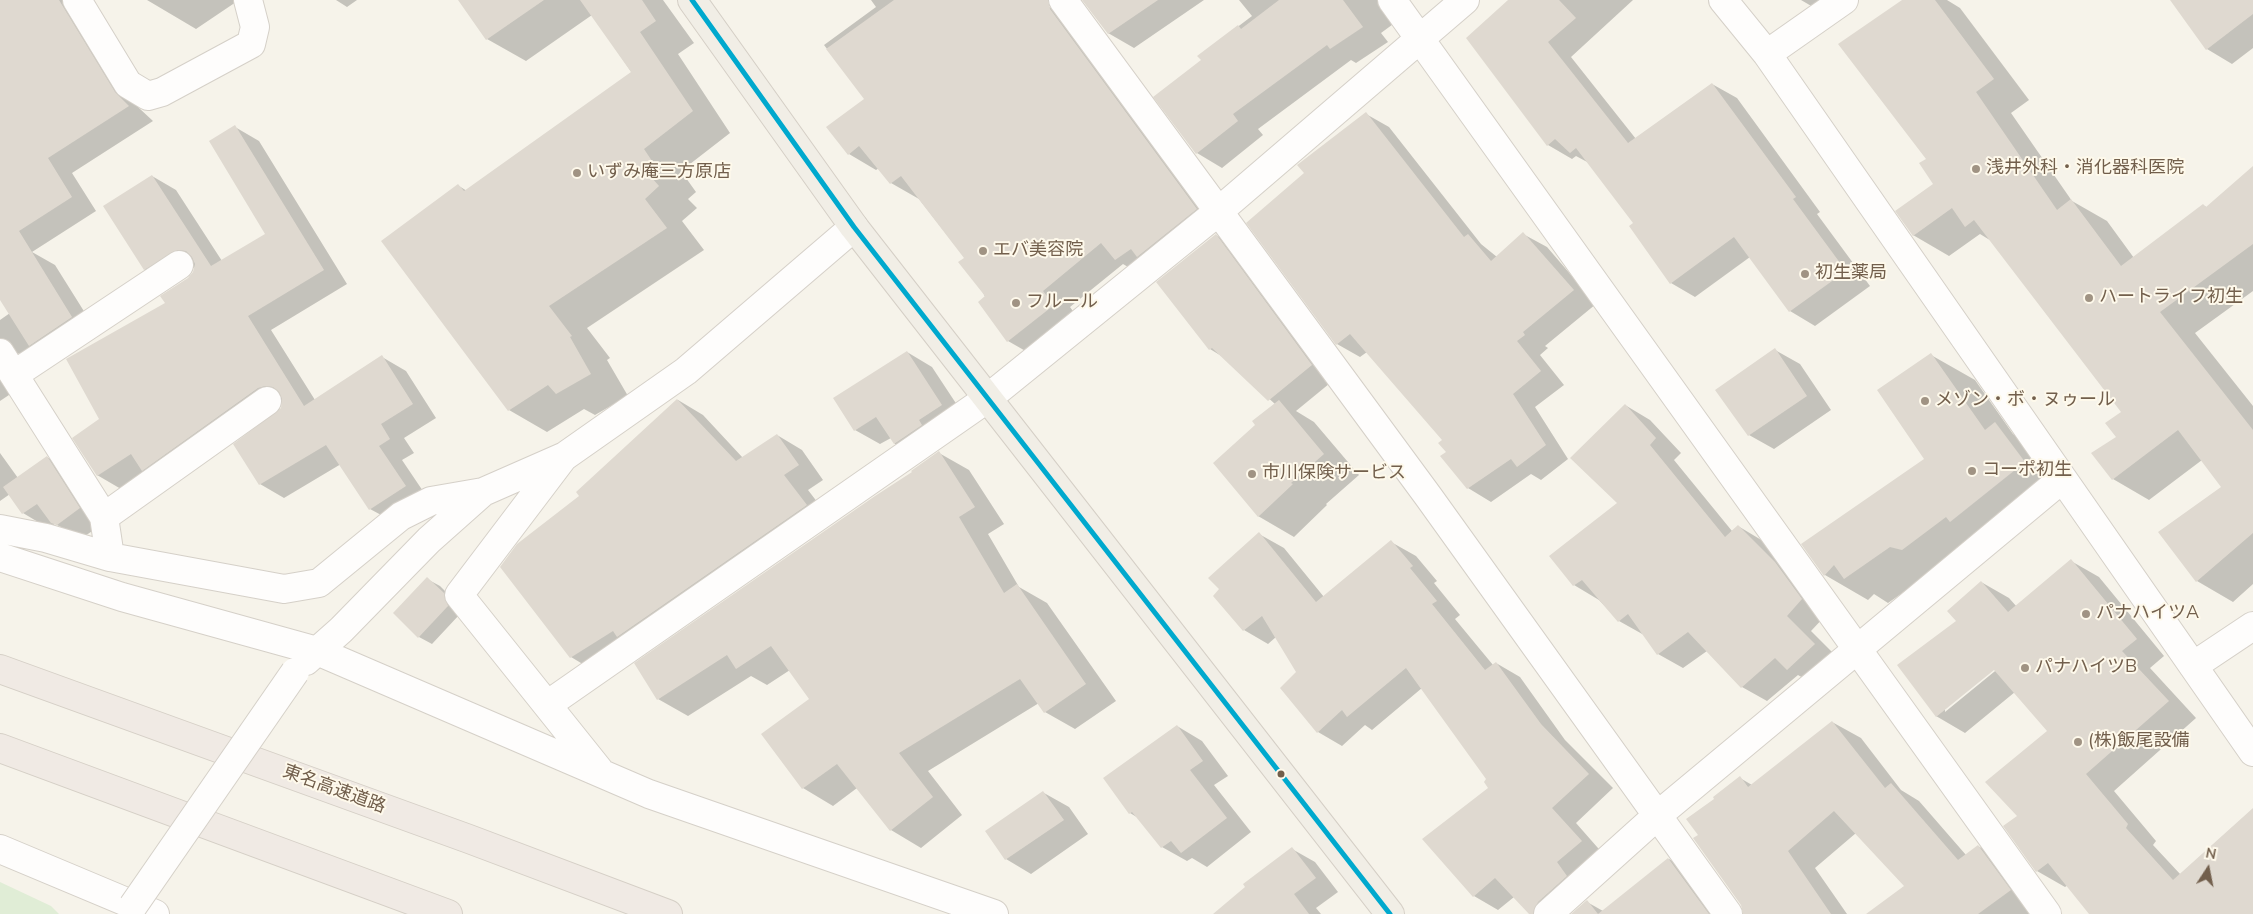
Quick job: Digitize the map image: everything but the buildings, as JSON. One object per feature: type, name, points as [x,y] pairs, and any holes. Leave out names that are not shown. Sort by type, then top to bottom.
[{"type":"highway","name":"東名高速道路","points":[[0,669],[469,839],[668,914]]},
{"type":"highway","points":[[0,748],[448,914]]},
{"type":"main road","points":[[692,0],[854,227],[1390,914]]},
{"type":"street","points":[[77,0],[128,84],[148,96],[162,92],[252,44],[255,27],[248,0]]},
{"type":"street","points":[[1063,0],[1219,211],[1728,914]]},
{"type":"street","points":[[1392,0],[2048,914]]},
{"type":"street","points":[[547,705],[988,398],[1219,211],[1465,0]]},
{"type":"street","points":[[1723,0],[1767,54],[2253,752]]},
{"type":"street","points":[[1767,54],[1844,0]]},
{"type":"street","points":[[0,529],[46,538],[110,557],[284,589],[319,583],[401,516],[431,501],[483,492],[565,456],[686,371],[854,227]]},
{"type":"street","points":[[110,557],[104,517],[7,364],[179,265]]},
{"type":"street","points":[[104,517],[267,401]]},
{"type":"street","points":[[565,456],[459,595],[602,774]]},
{"type":"street","points":[[1548,914],[1658,815],[2062,479]]},
{"type":"street","points":[[0,849],[138,911],[295,672],[316,650],[341,630],[430,540],[483,492]]},
{"type":"street","points":[[0,556],[122,597],[316,650],[649,794],[994,914]]},
{"type":"street","points":[[2193,666],[2253,626]]},
{"type":"green space","points":[[0,882],[51,906],[59,914],[0,914]]},
{"type":"transit line","points":[[692,0],[854,227],[1390,914]]},
{"type":"place","name":"浅井外科・消化器科医院","points":[[1976,169]]},
{"type":"place","name":"いずみ庵三方原店","points":[[577,173]]},
{"type":"place","name":"エバ美容院","points":[[983,251]]},
{"type":"place","name":"初生薬局","points":[[1805,274]]},
{"type":"place","name":"ハートライフ初生","points":[[2089,298]]},
{"type":"place","name":"フルール","points":[[1016,303]]},
{"type":"place","name":"メゾン・ボ・ヌゥール","points":[[1925,401]]},
{"type":"place","name":"コーポ初生","points":[[1972,471]]},
{"type":"place","name":"市川保険サービス","points":[[1252,474]]},
{"type":"place","name":"パナハイツA","points":[[2086,614]]},
{"type":"place","name":"パナハイツB","points":[[2025,668]]},
{"type":"place","name":"(株)飯尾設備","points":[[2078,742]]}]
